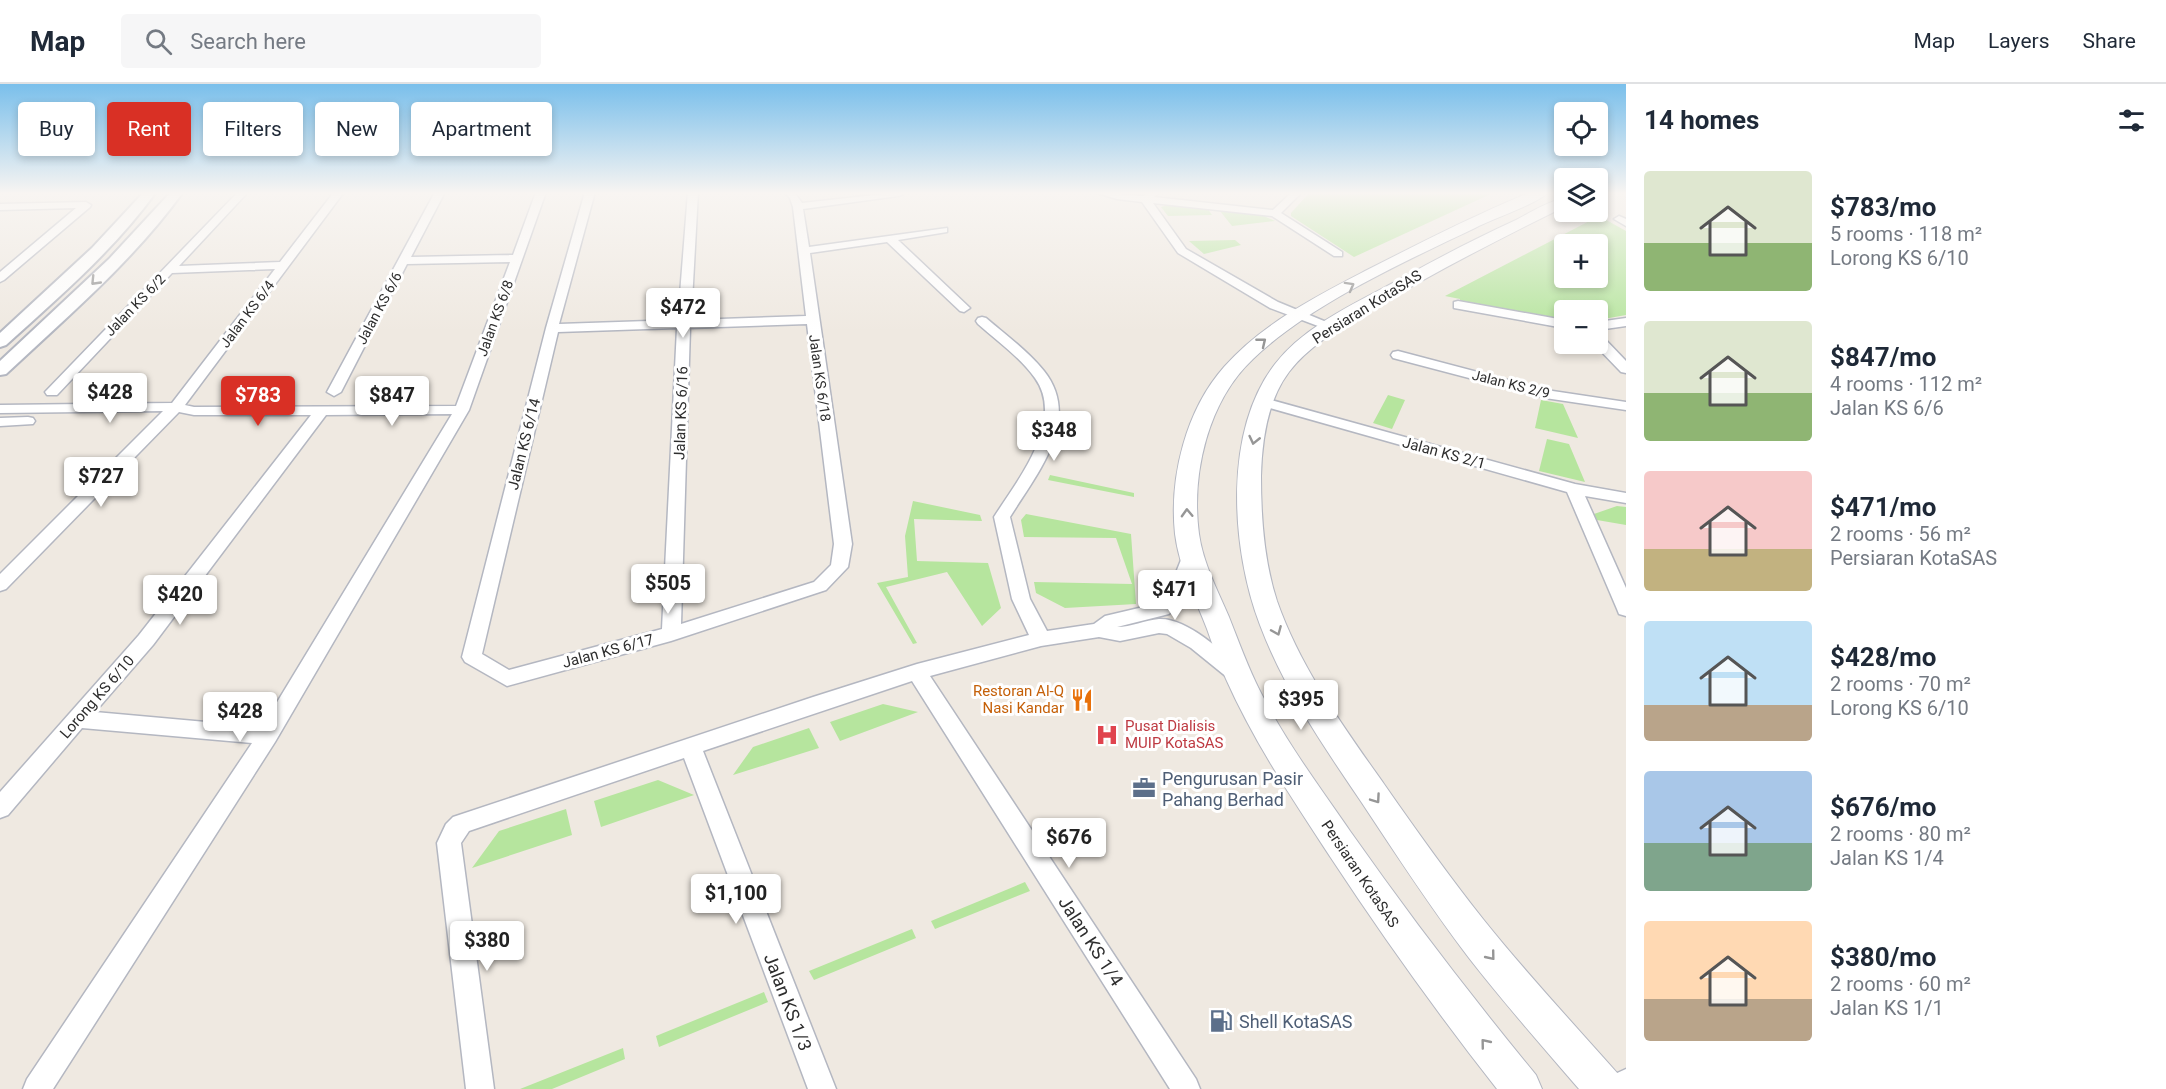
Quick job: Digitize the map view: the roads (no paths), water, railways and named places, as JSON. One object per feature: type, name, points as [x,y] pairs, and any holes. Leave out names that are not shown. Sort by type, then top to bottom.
[{"type":"main road","name":"Persiaran KotaSAS","points":[[1441,239],[1299,315],[1250,352],[1228,374],[1209,402],[1196,437],[1187,504],[1191,554],[1239,676],[1302,787],[1380,904],[1455,1006],[1522,1089]]},
{"type":"main road","name":"Persiaran KotaSAS","points":[[1490,239],[1439,264],[1330,326],[1284,365],[1273,381],[1264,402],[1250,455],[1250,504],[1255,561],[1264,601],[1303,689],[1343,751],[1467,926],[1512,983],[1605,1089]]},
{"type":"street","points":[[0,278],[46,239]]},
{"type":"street","points":[[0,342],[63,285],[109,239]]},
{"type":"street","points":[[0,370],[76,300],[135,239]]},
{"type":"street","name":"Jalan KS 6/2","points":[[52,392],[198,239]]},
{"type":"street","name":"Jalan KS 6/4","points":[[0,585],[170,413],[304,239]]},
{"type":"street","name":"Jalan KS 6/6","points":[[334,392],[416,239]]},
{"type":"street","name":"Jalan KS 6/8","points":[[37,1089],[268,736],[462,410],[524,239]]},
{"type":"street","name":"Jalan KS 6/14","points":[[507,678],[472,657],[552,328],[577,239]]},
{"type":"street","name":"Jalan KS 6/16","points":[[671,634],[690,239]]},
{"type":"street","name":"Jalan KS 6/18","points":[[802,239],[843,544],[839,567]]},
{"type":"street","points":[[804,251],[883,239]]},
{"type":"street","points":[[890,239],[964,308]]},
{"type":"street","points":[[1175,239],[1182,251],[1264,300],[1330,326]]},
{"type":"street","points":[[1315,239],[1338,254]]},
{"type":"street","points":[[404,261],[517,258]]},
{"type":"street","points":[[168,270],[284,265]]},
{"type":"street","points":[[1458,305],[1554,322]]},
{"type":"street","points":[[552,328],[813,320]]},
{"type":"street","points":[[982,321],[1038,372],[1046,384],[1053,417],[1049,439],[1002,517],[1022,599],[1041,639]]},
{"type":"street","points":[[1608,325],[1626,322]]},
{"type":"street","points":[[1608,350],[1626,369]]},
{"type":"street","name":"Jalan KS 2/9","points":[[1398,356],[1545,394],[1626,406]]},
{"type":"street","name":"Jalan KS 2/1","points":[[1264,402],[1574,489],[1626,498]]},
{"type":"street","points":[[0,409],[170,413]]},
{"type":"street","points":[[0,422],[194,411],[462,410]]},
{"type":"street","name":"Lorong KS 6/10","points":[[0,808],[146,640],[321,411]]},
{"type":"street","points":[[1574,489],[1626,609]]},
{"type":"street","points":[[1099,630],[1112,621],[1162,609],[1177,593],[1191,554]]},
{"type":"street","name":"Jalan KS 6/17","points":[[507,678],[671,634],[820,586],[839,567]]},
{"type":"street","points":[[480,1089],[449,843],[454,831],[461,824],[917,672],[1041,639],[1099,630],[1120,634],[1159,626],[1171,628],[1206,648],[1239,676]]},
{"type":"street","name":"Jalan KS 1/4","points":[[917,672],[1186,1089]]},
{"type":"street","points":[[78,719],[268,736]]},
{"type":"street","name":"Jalan KS 1/3","points":[[690,746],[822,1089]]},
{"type":"street","points":[[1614,1089],[1626,1083]]},
{"type":"place","name":"Restoran Al-Q Nasi Kandar","points":[[1082,700]]},
{"type":"place","name":"Pusat Dialisis MUIP KotaSAS","points":[[1107,735]]},
{"type":"place","name":"Pengurusan Pasir Pahang Berhad","points":[[1144,788]]},
{"type":"place","name":"Shell KotaSAS","points":[[1221,1021]]}]
